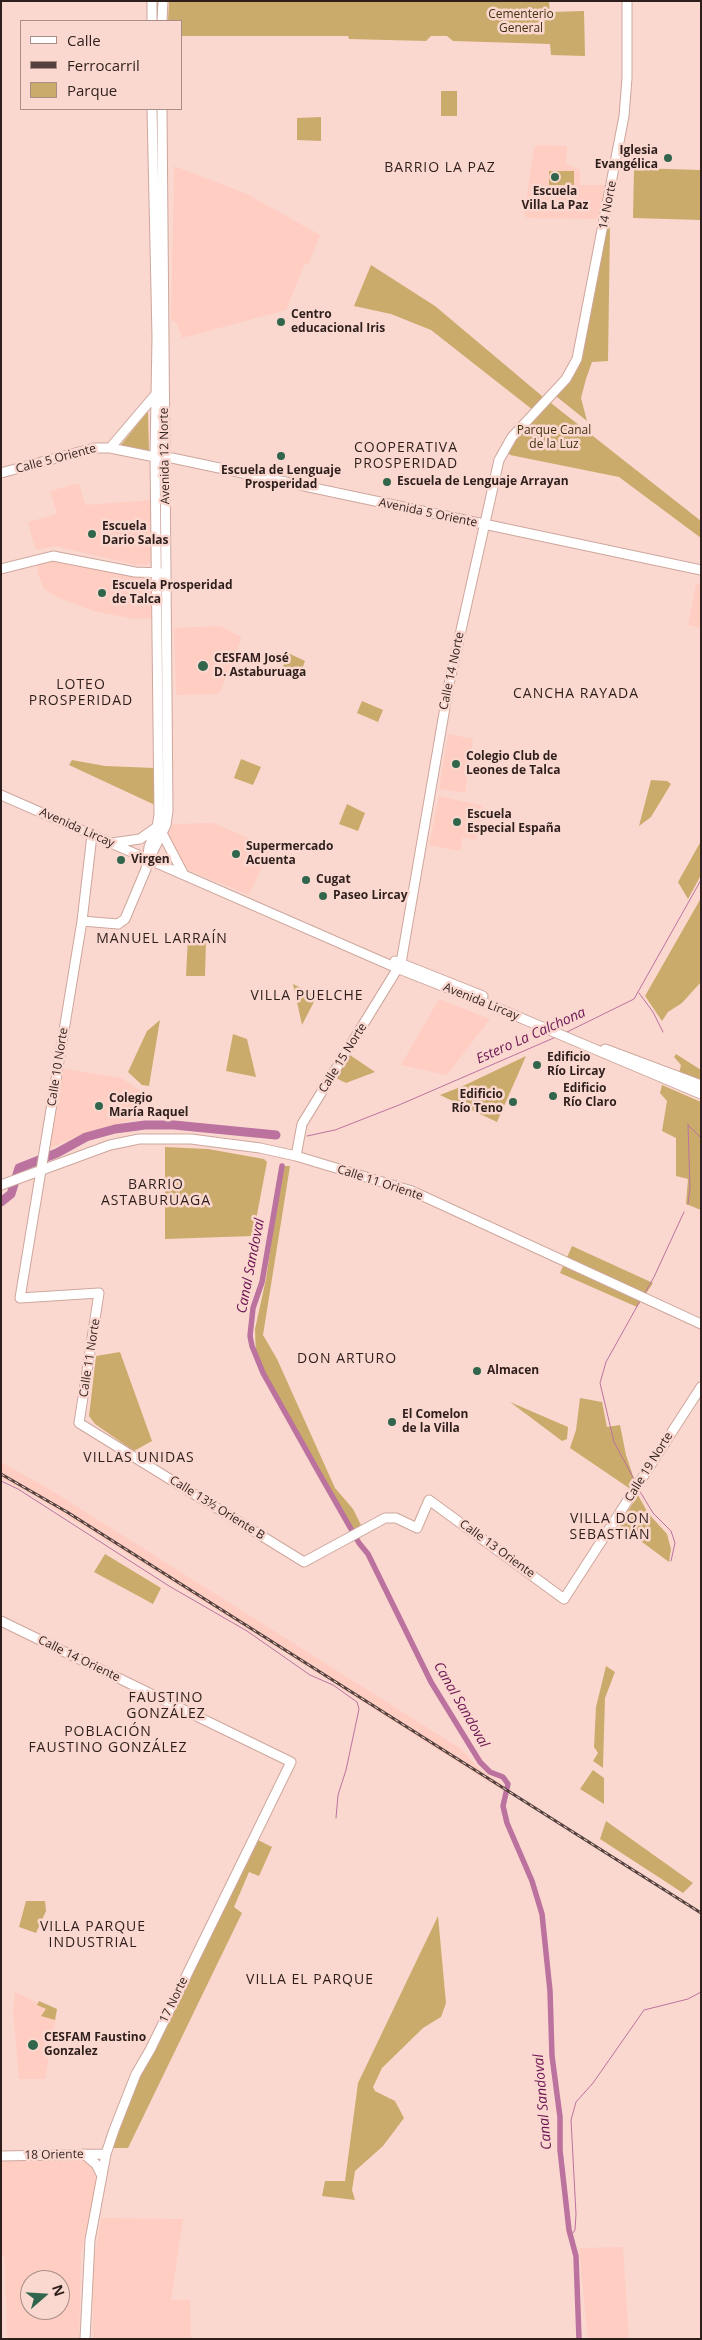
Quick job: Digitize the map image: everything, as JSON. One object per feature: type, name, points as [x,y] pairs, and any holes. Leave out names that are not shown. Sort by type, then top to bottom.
[{"type":"street","points":[[152,1],[152,20]]},
{"type":"street","points":[[162,20],[163,1]]},
{"type":"street","name":"14 Norte","points":[[549,398],[574,366],[586,321],[624,116],[627,78],[627,1]]},
{"type":"street","name":"Avenida 12 Norte","points":[[152,110],[157,336],[156,394],[160,457]]},
{"type":"street","name":"Avenida 12 Norte","points":[[82,921],[115,924],[123,922],[139,887],[168,811],[160,457],[162,110]]},
{"type":"street","name":"Calle 5 Oriente","points":[[110,448],[156,394]]},
{"type":"street","name":"Calle 14 Norte","points":[[400,966],[440,728],[497,467],[502,453],[512,437],[549,398]]},
{"type":"street","name":"Calle 5 Oriente","points":[[1,474],[94,448],[110,448],[160,457]]},
{"type":"street","name":"Avenida 5 Oriente","points":[[160,457],[701,570]]},
{"type":"street","points":[[1,569],[53,556],[135,572],[162,573]]},
{"type":"street","name":"Avenida Lircay","points":[[1,795],[345,945],[400,966],[438,976],[556,1031],[701,1086]]},
{"type":"street","points":[[111,843],[140,839],[160,830],[184,875]]},
{"type":"street","name":"Calle 10 Norte","points":[[92,835],[82,921],[20,1298],[99,1293]]},
{"type":"street","name":"Calle 15 Norte","points":[[296,1156],[302,1124],[400,966]]},
{"type":"street","name":"Avenida Lircay","points":[[576,1039],[701,1094]]},
{"type":"street","name":"Calle 11 Oriente","points":[[1,1185],[32,1174],[43,1163],[110,1145],[147,1138],[210,1141],[296,1156],[412,1192],[701,1324]]},
{"type":"street","name":"Calle 11 Norte","points":[[79,1423],[99,1293]]},
{"type":"street","name":"Calle 19 Norte","points":[[564,1599],[701,1386]]},
{"type":"street","name":"Calle 13½ Oriente B","points":[[79,1423],[304,1562],[353,1534]]},
{"type":"street","name":"Calle 13 Oriente","points":[[353,1534],[388,1517],[399,1519],[417,1528],[429,1500],[564,1599]]},
{"type":"street","name":"Calle 14 Oriente","points":[[1,1621],[291,1762]]},
{"type":"street","name":"17 Norte","points":[[85,2339],[90,2240],[106,2154],[136,2074],[150,2050],[291,1762]]},
{"type":"street","points":[[84,2154],[96,2164],[102,2176]]},
{"type":"street","name":"18 Oriente","points":[[1,2156],[106,2154]]},
{"type":"shaded area","name":"Escuela Villa La Paz","points":[[538,145],[567,146],[566,164],[580,170],[580,185],[606,185],[600,219],[527,218],[524,214],[534,148]]},
{"type":"shaded area","points":[[174,166],[247,194],[320,235],[308,265],[305,263],[286,310],[182,338],[177,323],[171,320]]},
{"type":"shaded area","name":"Escuela Dario Salas","points":[[79,483],[85,505],[152,500],[151,562],[146,565],[132,564],[54,546],[38,550],[35,548],[28,522],[57,514],[50,491]]},
{"type":"shaded area","name":"Escuela Prosperidad de Talca","points":[[53,560],[153,577],[151,618],[134,619],[93,611],[59,598],[44,589],[38,574],[37,563]]},
{"type":"shaded area","points":[[696,584],[701,585],[701,628],[688,625]]},
{"type":"shaded area","name":"CESFAM José D. Astaburuaga","points":[[220,626],[241,637],[241,640],[220,692],[218,694],[176,695],[174,630],[177,628]]},
{"type":"shaded area","name":"Colegio Club de Leones de Talca","points":[[448,734],[473,739],[465,793],[439,789]]},
{"type":"shaded area","name":"Escuela Especial España","points":[[439,796],[483,806],[476,840],[463,837],[460,851],[429,845]]},
{"type":"shaded area","points":[[213,823],[271,847],[249,895],[188,870],[173,848],[167,831],[173,824]]},
{"type":"shaded area","points":[[439,999],[490,1019],[447,1075],[401,1065]]},
{"type":"shaded area","name":"Colegio María Raquel","points":[[60,1068],[121,1078],[145,1094],[141,1118],[89,1131],[48,1149]]},
{"type":"shaded area","points":[[1,1462],[49,1489],[461,1749],[481,1770],[506,1787],[503,1791],[33,1495],[1,1478]]},
{"type":"shaded area","name":"CESFAM Faustino Gonzalez","points":[[15,1992],[57,2012],[45,2079],[19,2079],[13,2011]]},
{"type":"shaded area","points":[[86,2159],[95,2165],[98,2175],[81,2254],[79,2339],[7,2339],[5,2263],[4,2256],[1,2255],[1,2161]]},
{"type":"shaded area","points":[[101,2218],[183,2219],[171,2300],[190,2300],[191,2339],[93,2339],[93,2269]]},
{"type":"shaded area","points":[[623,2247],[629,2339],[588,2339],[579,2248]]},
{"type":"green space","name":"Cementerio General","points":[[169,1],[549,1],[550,12],[584,11],[585,56],[551,55],[550,44],[453,41],[447,36],[431,36],[426,41],[349,39],[348,36],[182,36],[182,20],[168,20]]},
{"type":"green space","points":[[441,91],[457,91],[457,116],[441,116]]},
{"type":"green space","points":[[321,117],[321,141],[297,140],[297,118]]},
{"type":"green space","points":[[634,168],[701,170],[701,220],[633,218]]},
{"type":"green space","points":[[549,171],[574,171],[574,185],[549,185]]},
{"type":"green space","points":[[605,227],[610,227],[608,361],[592,362],[586,379],[581,398],[587,421],[552,393],[576,365]]},
{"type":"green space","name":"Parque Canal de la Luz","points":[[371,265],[435,306],[542,396],[701,521],[701,538],[619,477],[510,455],[507,451],[513,442],[538,414],[431,330],[391,314],[354,306]]},
{"type":"green space","points":[[148,411],[149,452],[120,446]]},
{"type":"green space","points":[[288,653],[305,661],[298,680],[281,672]]},
{"type":"green space","points":[[362,701],[383,710],[378,722],[357,713]]},
{"type":"green space","points":[[241,759],[261,767],[253,785],[234,778]]},
{"type":"green space","points":[[72,760],[105,766],[155,768],[155,805],[69,765]]},
{"type":"green space","points":[[651,780],[667,781],[671,784],[651,817],[639,826]]},
{"type":"green space","points":[[347,804],[365,813],[358,831],[339,824]]},
{"type":"green space","points":[[701,841],[701,875],[688,899],[678,882]]},
{"type":"green space","points":[[701,898],[701,982],[682,1003],[668,1012],[662,1021],[645,996]]},
{"type":"green space","points":[[194,934],[206,940],[205,976],[186,976],[188,937]]},
{"type":"green space","points":[[293,984],[317,996],[302,1025]]},
{"type":"green space","points":[[160,1020],[149,1086],[142,1085],[128,1072],[147,1031]]},
{"type":"green space","points":[[233,1034],[247,1039],[256,1077],[226,1071]]},
{"type":"green space","points":[[676,1054],[701,1070],[701,1083],[679,1073],[681,1065],[674,1057]]},
{"type":"green space","points":[[350,1055],[375,1072],[346,1083],[336,1078]]},
{"type":"green space","points":[[526,1056],[497,1122],[440,1095],[463,1086]]},
{"type":"green space","points":[[662,1085],[701,1102],[701,1210],[686,1204],[688,1179],[676,1176],[676,1138],[662,1131],[667,1101],[660,1093]]},
{"type":"green space","points":[[165,1147],[208,1149],[264,1159],[267,1162],[253,1236],[165,1239]]},
{"type":"green space","points":[[282,1166],[290,1166],[263,1335],[277,1359],[335,1488],[353,1509],[361,1525],[352,1531],[256,1358],[255,1329],[266,1279]]},
{"type":"green space","points":[[572,1246],[653,1283],[637,1307],[560,1273]]},
{"type":"green space","points":[[120,1352],[152,1441],[134,1451],[95,1424],[89,1416],[96,1356]]},
{"type":"green space","points":[[580,1398],[602,1402],[607,1427],[620,1425],[626,1455],[635,1482],[629,1488],[570,1448],[576,1430]]},
{"type":"green space","points":[[510,1402],[568,1427],[567,1439],[562,1441]]},
{"type":"green space","points":[[638,1495],[648,1513],[667,1534],[671,1549],[669,1562],[619,1525]]},
{"type":"green space","points":[[105,1554],[161,1588],[153,1604],[94,1572]]},
{"type":"green space","points":[[606,1666],[615,1672],[605,1698],[603,1768],[593,1761],[598,1753],[594,1747],[596,1707]]},
{"type":"green space","points":[[593,1770],[604,1778],[604,1804],[580,1789]]},
{"type":"green space","points":[[606,1821],[693,1883],[683,1893],[600,1839]]},
{"type":"green space","points":[[256,1839],[272,1847],[259,1876],[249,1872],[234,1907],[242,1913],[128,2148],[113,2148],[140,2073]]},
{"type":"green space","points":[[26,1901],[45,1901],[46,1911],[36,1933],[19,1927]]},
{"type":"green space","points":[[438,1916],[446,2003],[441,2017],[423,2028],[382,2068],[373,2087],[375,2091],[395,2101],[404,2118],[383,2146],[355,2171],[352,2190],[355,2200],[322,2196],[325,2181],[345,2181],[358,2083]]},
{"type":"green space","points":[[39,2001],[57,2009],[55,2020],[41,2016],[46,2009],[37,2005]]},
{"type":"waterway","name":"Estero La Calchona","points":[[567,1032],[634,999],[701,880]]},
{"type":"waterway","points":[[639,993],[653,1012],[663,1032]]},
{"type":"waterway","name":"Estero La Calchona","points":[[307,1136],[335,1130],[399,1105],[556,1037]]},
{"type":"waterway","points":[[688,1124],[690,1188],[688,1204]]},
{"type":"waterway","points":[[1,1202],[11,1194],[19,1168],[57,1153],[86,1137],[115,1129],[145,1125],[174,1125],[276,1135]]},
{"type":"waterway","points":[[688,1125],[701,1138]]},
{"type":"waterway","name":"Canal Sandoval","points":[[282,1166],[262,1282],[253,1308],[250,1336],[252,1346],[263,1373],[359,1543],[368,1554],[431,1682],[480,1762],[490,1772],[503,1777],[508,1784],[503,1806],[507,1823],[532,1881],[542,1914],[550,1991],[552,2056],[560,2117],[560,2150],[569,2230],[576,2256],[579,2339]]},
{"type":"waterway","points":[[645,1293],[684,1212]]},
{"type":"waterway","points":[[635,1481],[614,1442],[600,1383],[606,1362],[640,1301]]},
{"type":"waterway","points":[[1,1481],[18,1489],[169,1586],[247,1631],[310,1675],[333,1685],[357,1702],[359,1709],[346,1770],[338,1795],[336,1818]]},
{"type":"waterway","points":[[639,1490],[653,1513],[671,1531],[675,1543],[671,1561]]},
{"type":"waterway","points":[[570,2237],[575,2230],[576,2214],[571,2120],[576,2102],[593,2083],[644,2010],[688,1999],[701,1992]]},
{"type":"railway","points":[[1,1474],[67,1512],[701,1913]]},
{"type":"place","name":"Iglesia Evangélica","points":[[668,158]]},
{"type":"place","name":"Escuela Villa La Paz","points":[[555,177]]},
{"type":"place","name":"Centro educacional Iris","points":[[281,322]]},
{"type":"place","name":"Escuela de Lenguaje Prosperidad","points":[[281,456]]},
{"type":"place","name":"Escuela de Lenguaje Arrayan","points":[[387,482]]},
{"type":"place","name":"Escuela Dario Salas","points":[[92,534]]},
{"type":"place","name":"Escuela Prosperidad de Talca","points":[[102,593]]},
{"type":"place","name":"CESFAM José D. Astaburuaga","points":[[203,666]]},
{"type":"place","name":"Colegio Club de Leones de Talca","points":[[456,764]]},
{"type":"place","name":"Escuela Especial España","points":[[457,822]]},
{"type":"place","name":"Supermercado Acuenta","points":[[236,854]]},
{"type":"place","name":"Virgen","points":[[121,860]]},
{"type":"place","name":"Cugat","points":[[306,880]]},
{"type":"place","name":"Paseo Lircay","points":[[323,896]]},
{"type":"place","name":"Edificio Río Lircay","points":[[537,1065]]},
{"type":"place","name":"Edificio Río Claro","points":[[553,1096]]},
{"type":"place","name":"Edificio Río Teno","points":[[513,1102]]},
{"type":"place","name":"Colegio María Raquel","points":[[99,1106]]},
{"type":"place","name":"Almacen","points":[[477,1371]]},
{"type":"place","name":"El Comelon de la Villa","points":[[392,1422]]},
{"type":"place","name":"CESFAM Faustino Gonzalez","points":[[33,2045]]},
{"type":"district","name":"BARRIO LA PAZ","points":[[440,168]]},
{"type":"district","name":"COOPERATIVA PROSPERIDAD","points":[[406,456]]},
{"type":"district","name":"LOTEO PROSPERIDAD","points":[[81,694]]},
{"type":"district","name":"CANCHA RAYADA","points":[[576,694]]},
{"type":"district","name":"MANUEL LARRAÍN","points":[[162,939]]},
{"type":"district","name":"VILLA PUELCHE","points":[[307,996]]},
{"type":"district","name":"BARRIO ASTABURUAGA","points":[[156,1194]]},
{"type":"district","name":"DON ARTURO","points":[[347,1359]]},
{"type":"district","name":"VILLAS UNIDAS","points":[[139,1458]]},
{"type":"district","name":"VILLA DON SEBASTIÁN","points":[[610,1528]]},
{"type":"district","name":"FAUSTINO GONZÁLEZ","points":[[166,1706]]},
{"type":"district","name":"POBLACIÓN FAUSTINO GONZÁLEZ","points":[[108,1740]]},
{"type":"district","name":"VILLA PARQUE INDUSTRIAL","points":[[93,1935]]},
{"type":"district","name":"VILLA EL PARQUE","points":[[310,1980]]}]
